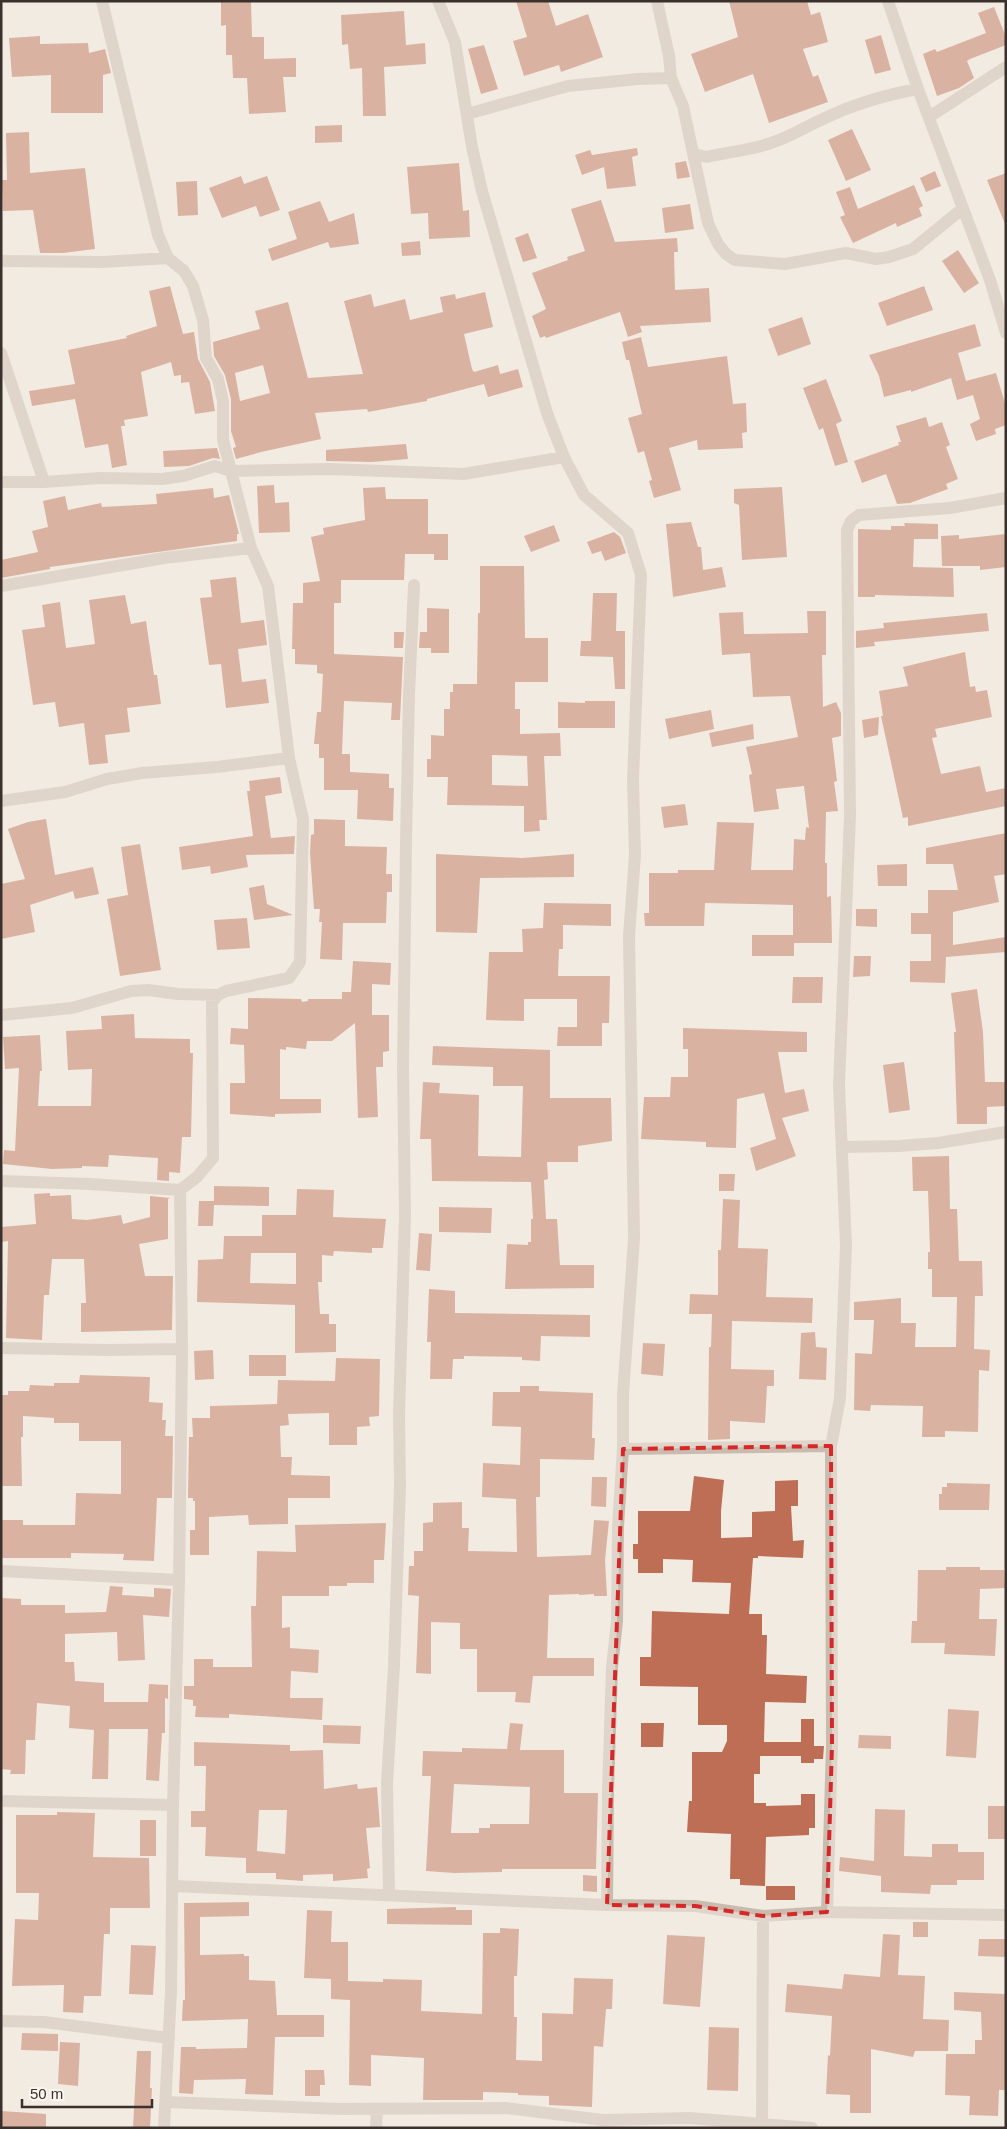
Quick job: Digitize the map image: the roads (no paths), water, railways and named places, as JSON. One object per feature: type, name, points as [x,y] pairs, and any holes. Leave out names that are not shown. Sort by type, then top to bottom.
[{"type":"street","points":[[1,1015],[72,1008],[131,991],[148,990],[178,994],[218,994],[289,978],[300,962],[303,818],[289,758],[268,586],[251,548],[223,440],[223,401],[218,379],[206,358],[203,320],[193,286],[184,271],[168,258],[158,235],[102,1]]},
{"type":"street","points":[[438,1],[455,42],[472,148],[486,209],[544,404],[564,457],[584,495],[628,533],[641,575],[633,780],[635,855],[630,936],[634,1238],[624,1395],[624,1449],[618,1527],[617,1621],[612,1667],[607,1905]]},
{"type":"street","points":[[657,1],[669,56],[671,78],[683,106],[708,223],[718,244],[726,254],[735,260],[785,264],[846,253],[876,259],[889,257],[914,249],[962,209]]},
{"type":"street","points":[[888,1],[918,89],[990,280],[1006,333]]},
{"type":"street","points":[[929,117],[1006,67]]},
{"type":"street","points":[[467,114],[568,86],[638,79],[671,78]]},
{"type":"street","points":[[693,153],[698,156],[708,157],[770,144],[800,132],[822,119],[858,103],[882,95],[918,89]]},
{"type":"street","points":[[1,261],[103,262],[168,258]]},
{"type":"street","points":[[1,353],[44,482]]},
{"type":"street","points":[[1,482],[44,482],[100,478],[162,478],[183,476],[215,466],[232,471],[329,469],[464,474],[564,457]]},
{"type":"street","points":[[827,1912],[832,1745],[831,1446],[840,1398],[846,1246],[839,1084],[850,815],[847,530],[851,521],[859,515],[950,508],[1006,498]]},
{"type":"street","points":[[1,586],[164,558],[251,548]]},
{"type":"street","points":[[389,1895],[387,1784],[394,1665],[400,1486],[399,1415],[404,1214],[403,1068],[406,873],[409,694],[414,585]]},
{"type":"street","points":[[1,801],[65,792],[107,779],[142,773],[217,767],[289,758]]},
{"type":"street","points":[[1,1181],[180,1190],[197,1176],[212,1158],[212,1002],[218,994]]},
{"type":"street","points":[[842,1147],[938,1143],[1006,1132]]},
{"type":"street","points":[[164,2128],[169,2038],[179,1580],[182,1349],[180,1190]]},
{"type":"street","points":[[1,1348],[182,1349]]},
{"type":"street","points":[[624,1449],[831,1446]]},
{"type":"street","points":[[1,1570],[179,1580]]},
{"type":"street","points":[[1,1802],[173,1805]]},
{"type":"street","points":[[173,1886],[607,1905],[694,1906],[763,1916],[827,1912],[1006,1915]]},
{"type":"street","points":[[762,2124],[763,1916]]},
{"type":"street","points":[[1,2021],[44,2022],[169,2038]]},
{"type":"street","points":[[166,2102],[341,2109],[506,2108],[603,2124],[689,2118],[812,2128]]},
{"type":"street","points":[[376,2128],[377,2109]]}]
